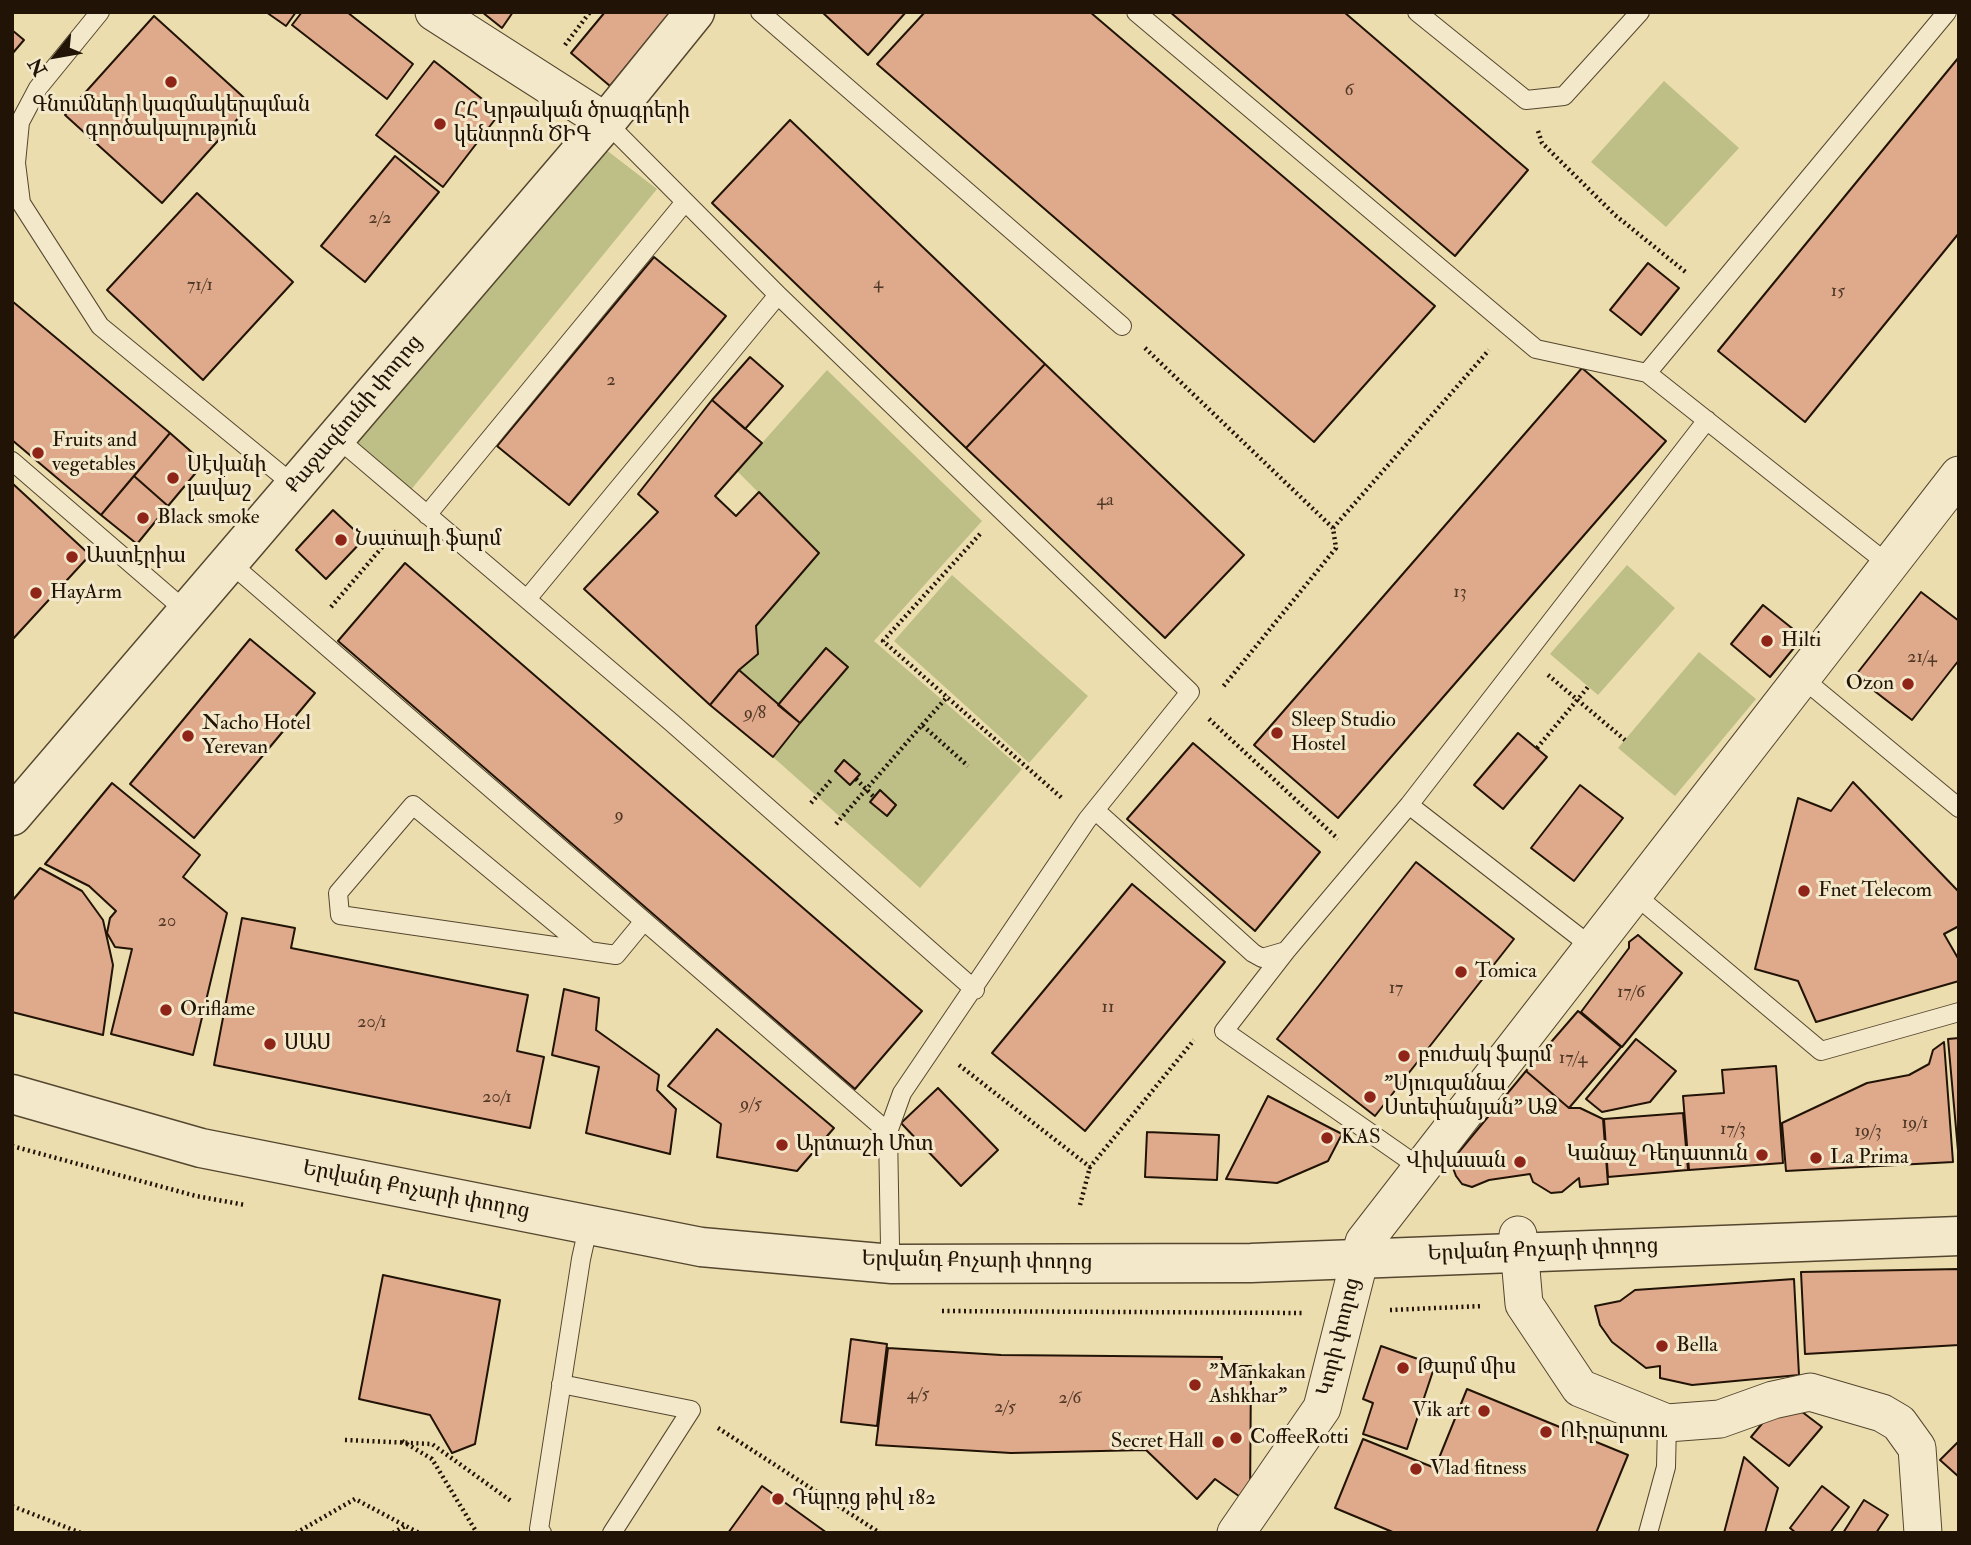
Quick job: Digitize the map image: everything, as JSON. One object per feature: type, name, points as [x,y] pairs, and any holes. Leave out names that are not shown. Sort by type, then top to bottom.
[{"type":"street","points":[[433,12],[606,121]]},
{"type":"street","name":"Քաջազնունի փողոց","points":[[12,816],[606,121],[695,12]]},
{"type":"street","points":[[1362,1251],[1419,1167],[1634,894],[1888,564],[1944,520],[1959,475]]},
{"type":"street","name":"Երվանդ Քոչարի փողոց","points":[[12,1080],[202,1133],[590,1217],[701,1247],[892,1264],[1362,1251],[1959,1217]]},
{"type":"street","name":"Երվանդ Քոչարի փողոց","points":[[12,1094],[201,1149],[590,1217],[890,1246],[1250,1247],[1362,1251]]},
{"type":"street","name":"Երվանդ Քոչարի փողոց","points":[[1520,1243],[1959,1236]]},
{"type":"street","points":[[1520,1243],[1524,1304],[1580,1388],[1667,1423],[1720,1419],[1810,1392],[1882,1413],[1899,1423],[1917,1448],[1923,1533]]},
{"type":"street","name":"Կորի փողոց","points":[[1236,1533],[1322,1408],[1362,1251]]},
{"type":"lane","points":[[100,12],[38,88],[20,122],[16,163],[21,203],[100,326],[295,486]]},
{"type":"lane","points":[[760,12],[1122,326]]},
{"type":"lane","points":[[1136,12],[1536,349],[1647,373],[1888,564]]},
{"type":"lane","points":[[1417,12],[1526,100],[1564,96],[1640,12]]},
{"type":"lane","points":[[1647,373],[1947,12]]},
{"type":"lane","points":[[606,121],[778,295],[1190,692],[1091,815],[975,990],[902,1093],[888,1132],[890,1246]]},
{"type":"lane","points":[[422,511],[685,202]]},
{"type":"lane","points":[[527,599],[778,295]]},
{"type":"lane","points":[[1419,1167],[1224,1031],[1286,951],[1409,805],[1707,420]]},
{"type":"lane","points":[[336,437],[527,599],[975,990]]},
{"type":"lane","points":[[12,461],[187,612]]},
{"type":"lane","points":[[229,562],[888,1132]]},
{"type":"lane","points":[[1801,677],[1959,808]]},
{"type":"lane","points":[[588,950],[413,805],[338,893],[340,915],[616,955],[644,921]]},
{"type":"lane","points":[[1409,805],[1592,947]]},
{"type":"lane","points":[[1091,815],[1253,953],[1262,958],[1286,951]]},
{"type":"lane","points":[[1634,894],[1821,1051],[1959,1012]]},
{"type":"lane","points":[[541,1531],[561,1384],[590,1217]]},
{"type":"lane","points":[[561,1384],[691,1410],[612,1533]]},
{"type":"lane","points":[[1648,1533],[1666,1467],[1667,1423]]},
{"type":"path","points":[[1526,100],[1542,143],[1615,215],[1713,294]]},
{"type":"path","points":[[1122,326],[1333,528],[1336,548],[1202,713]]},
{"type":"path","points":[[1333,528],[1510,327]]},
{"type":"path","points":[[1001,510],[883,642],[1091,815]]},
{"type":"path","points":[[310,632],[422,511]]},
{"type":"path","points":[[1525,656],[1625,740]]},
{"type":"path","points":[[1537,748],[1588,687]]},
{"type":"path","points":[[1190,692],[1202,713],[1362,862]]},
{"type":"path","points":[[814,848],[948,696]]},
{"type":"path","points":[[922,725],[968,766]]},
{"type":"path","points":[[856,779],[874,797]]},
{"type":"path","points":[[1080,1205],[1090,1167],[1202,1031]]},
{"type":"path","points":[[961,1064],[1090,1167]]},
{"type":"path","points":[[691,1410],[880,1533]]},
{"type":"path","points":[[345,1440],[400,1440],[432,1444],[500,1491],[541,1531]]},
{"type":"path","points":[[400,1440],[432,1459],[477,1533]]},
{"type":"path","points":[[296,1533],[355,1499],[419,1533]]},
{"type":"path","points":[[12,1506],[81,1533]]},
{"type":"path","points":[[394,1533],[405,1526]]},
{"type":"green space","points":[[1664,81],[1739,148],[1666,227],[1591,162]]},
{"type":"green space","points":[[605,149],[657,189],[410,491],[352,441]]},
{"type":"green space","points":[[827,370],[982,521],[874,641],[1022,769],[920,888],[773,757],[800,723],[739,670],[758,654],[756,626],[819,553],[737,471]]},
{"type":"green space","points":[[1627,565],[1675,608],[1598,695],[1550,654]]},
{"type":"green space","points":[[952,575],[1088,696],[1029,763],[894,641]]},
{"type":"green space","points":[[1699,652],[1756,699],[1675,796],[1618,748]]},
{"type":"building","points":[[266,12],[296,12],[286,26]]},
{"type":"building","points":[[302,12],[347,12],[413,64],[387,99],[292,25]]},
{"type":"building","points":[[482,12],[513,12],[502,28]]},
{"type":"building","points":[[605,12],[671,12],[610,86],[571,53]]},
{"type":"building","points":[[822,12],[906,12],[868,55]]},
{"type":"building","points":[[925,12],[1090,12],[1435,306],[1314,442],[877,64]]},
{"type":"building","points":[[1170,12],[1344,12],[1528,170],[1455,256]]},
{"type":"building","points":[[154,16],[251,104],[162,203],[65,115]]},
{"type":"building","points":[[12,30],[24,40],[12,54]]},
{"type":"building","points":[[1959,57],[1959,233],[1805,422],[1718,351]]},
{"type":"building","points":[[434,61],[500,113],[443,187],[376,135]]},
{"type":"building","points":[[790,120],[1045,364],[966,448],[712,203]]},
{"type":"building","points":[[395,156],[439,192],[365,282],[321,246]]},
{"type":"building","points":[[197,193],[293,282],[203,380],[107,290]]},
{"type":"building","points":[[654,257],[726,316],[569,505],[497,446]]},
{"type":"building","points":[[1648,263],[1679,288],[1641,335],[1610,310]]},
{"type":"building","points":[[12,301],[170,433],[101,515],[12,440]]},
{"type":"building","points":[[750,357],[783,386],[745,429],[712,400]]},
{"type":"building","points":[[1045,364],[1244,555],[1165,638],[966,448]]},
{"type":"building","points":[[1582,368],[1666,441],[1338,818],[1254,745]]},
{"type":"building","points":[[712,400],[762,443],[715,496],[736,516],[759,492],[819,553],[756,626],[758,654],[739,670],[710,705],[584,589],[658,512],[638,494]]},
{"type":"building","points":[[170,433],[204,463],[168,506],[134,476]]},
{"type":"building","points":[[134,476],[168,506],[137,544],[101,515]]},
{"type":"building","points":[[12,483],[90,555],[12,640]]},
{"type":"building","points":[[333,510],[364,539],[326,579],[296,550]]},
{"type":"building","points":[[405,563],[922,1011],[855,1089],[338,641]]},
{"type":"building","points":[[1921,592],[1959,621],[1959,660],[1912,720],[1855,676]]},
{"type":"building","name":"Hilti","points":[[1763,605],[1803,637],[1770,677],[1731,644]]},
{"type":"building","points":[[250,639],[315,693],[194,838],[130,784]]},
{"type":"building","points":[[826,648],[848,667],[800,723],[778,705]]},
{"type":"building","points":[[739,670],[800,723],[773,757],[710,705]]},
{"type":"building","points":[[1518,733],[1547,757],[1503,809],[1474,785]]},
{"type":"building","points":[[1193,743],[1320,852],[1255,931],[1127,819]]},
{"type":"building","points":[[844,760],[860,774],[850,785],[835,771]]},
{"type":"building","points":[[1853,782],[1959,892],[1959,926],[1944,934],[1959,960],[1959,981],[1816,1022],[1798,981],[1755,969],[1798,798],[1831,811]]},
{"type":"building","points":[[112,783],[200,855],[183,877],[227,913],[193,1055],[111,1034],[132,949],[115,947],[107,933],[110,918],[116,911],[89,886],[45,864]]},
{"type":"building","points":[[1580,785],[1623,818],[1574,881],[1531,848]]},
{"type":"building","points":[[880,790],[896,805],[887,816],[870,802]]},
{"type":"building","points":[[1416,862],[1514,939],[1375,1116],[1277,1039]]},
{"type":"building","points":[[40,868],[82,891],[103,920],[113,965],[103,1035],[12,1012],[12,901]]},
{"type":"building","points":[[1132,884],[1225,962],[1085,1131],[992,1053]]},
{"type":"building","points":[[242,918],[295,928],[291,948],[528,995],[517,1051],[544,1057],[530,1128],[214,1065]]},
{"type":"building","points":[[1638,935],[1682,973],[1622,1047],[1581,1012],[1629,948],[1629,942]]},
{"type":"building","points":[[564,989],[599,998],[596,1030],[659,1075],[657,1090],[676,1109],[670,1154],[586,1133],[599,1067],[552,1055]]},
{"type":"building","points":[[1578,1011],[1621,1047],[1569,1108],[1526,1071]]},
{"type":"building","points":[[717,1029],[834,1128],[797,1171],[717,1157],[721,1124],[668,1086]]},
{"type":"building","points":[[1959,1038],[1959,1162],[1948,1039]]},
{"type":"building","points":[[1636,1039],[1676,1071],[1650,1102],[1602,1112],[1586,1099]]},
{"type":"building","points":[[1944,1042],[1953,1162],[1786,1171],[1782,1123],[1867,1083],[1909,1075],[1929,1064],[1933,1050]]},
{"type":"building","points":[[1776,1066],[1783,1163],[1689,1170],[1683,1096],[1724,1093],[1722,1070]]},
{"type":"building","points":[[1526,1071],[1569,1108],[1580,1108],[1603,1119],[1608,1184],[1580,1187],[1579,1178],[1562,1192],[1551,1193],[1533,1182],[1530,1174],[1489,1180],[1472,1187],[1462,1184],[1456,1176],[1453,1168],[1458,1153]]},
{"type":"building","points":[[938,1088],[998,1150],[961,1186],[901,1123]]},
{"type":"building","points":[[1268,1096],[1342,1134],[1328,1161],[1277,1183],[1226,1179]]},
{"type":"building","points":[[1683,1113],[1688,1170],[1608,1177],[1604,1119]]},
{"type":"building","points":[[1147,1132],[1219,1135],[1217,1180],[1145,1177]]},
{"type":"building","points":[[1959,1269],[1959,1345],[1805,1354],[1801,1272]]},
{"type":"building","points":[[383,1275],[500,1300],[475,1444],[452,1453],[430,1415],[359,1399]]},
{"type":"building","points":[[1794,1279],[1799,1375],[1692,1385],[1660,1378],[1660,1366],[1646,1368],[1612,1342],[1600,1325],[1595,1306],[1620,1301],[1635,1290]]},
{"type":"building","points":[[851,1339],[887,1344],[877,1426],[841,1422]]},
{"type":"building","points":[[1381,1346],[1435,1365],[1407,1449],[1363,1434],[1373,1403],[1363,1399]]},
{"type":"building","points":[[888,1348],[1001,1355],[1222,1357],[1221,1366],[1251,1366],[1250,1504],[1215,1479],[1197,1499],[1146,1450],[1011,1453],[876,1445]]},
{"type":"building","points":[[1467,1389],[1628,1455],[1596,1533],[1395,1533],[1335,1508],[1363,1439],[1435,1468]]},
{"type":"building","points":[[1793,1405],[1822,1427],[1789,1466],[1751,1437],[1770,1414]]},
{"type":"building","points":[[1959,1441],[1959,1477],[1940,1460]]},
{"type":"building","points":[[1744,1457],[1778,1488],[1765,1533],[1724,1533]]},
{"type":"building","points":[[762,1486],[827,1533],[728,1533]]},
{"type":"building","points":[[1822,1486],[1849,1507],[1830,1533],[1796,1533],[1790,1528]]},
{"type":"building","points":[[1864,1500],[1888,1515],[1876,1533],[1843,1533]]},
{"type":"place","name":"Գնումների կազմակերպման գործակալություն","points":[[171,82]]},
{"type":"place","name":"ՀՀ Կրթական ծրագրերի կենտրոն ԾԻԳ","points":[[440,124]]},
{"type":"place","name":"Fruits and vegetables","points":[[38,453]]},
{"type":"place","name":"Սէվանի լավաշ","points":[[173,478]]},
{"type":"place","name":"Black smoke","points":[[143,518]]},
{"type":"place","name":"Նատալի ֆարմ","points":[[341,540]]},
{"type":"place","name":"Աստէրիա","points":[[72,557]]},
{"type":"place","name":"HayArm","points":[[36,593]]},
{"type":"place","name":"Hilti","points":[[1767,641]]},
{"type":"place","name":"Ozon","points":[[1908,684]]},
{"type":"place","name":"Sleep Studio Hostel","points":[[1277,733]]},
{"type":"place","name":"Nacho Hotel Yerevan","points":[[188,736]]},
{"type":"place","name":"Fnet Telecom","points":[[1804,891]]},
{"type":"place","name":"Tomica","points":[[1461,972]]},
{"type":"place","name":"Oriflame","points":[[166,1010]]},
{"type":"place","name":"ՍԱՍ","points":[[270,1044]]},
{"type":"place","name":"բուժակ ֆարմ","points":[[1404,1056]]},
{"type":"place","name":"\"Սյուզաննա Ստեփանյան\" ԱՁ","points":[[1370,1097]]},
{"type":"place","name":"KAS","points":[[1327,1138]]},
{"type":"place","name":"Արտաշի Մոտ","points":[[782,1145]]},
{"type":"place","name":"Կանաչ Դեղատուն","points":[[1762,1155]]},
{"type":"place","name":"La Prima","points":[[1816,1158]]},
{"type":"place","name":"Վիվասան","points":[[1520,1162]]},
{"type":"place","name":"Bella","points":[[1662,1346]]},
{"type":"place","name":"Թարմ միս","points":[[1403,1368]]},
{"type":"place","name":"\"Mankakan Ashkhar\"","points":[[1195,1385]]},
{"type":"place","name":"Vik art","points":[[1484,1411]]},
{"type":"place","name":"ՈՒրարտու","points":[[1546,1432]]},
{"type":"place","name":"CoffeeRotti","points":[[1236,1438]]},
{"type":"place","name":"Secret Hall","points":[[1218,1442]]},
{"type":"place","name":"Vlad fitness","points":[[1416,1469]]},
{"type":"place","name":"Դպրոց թիվ 182","points":[[778,1499]]}]
